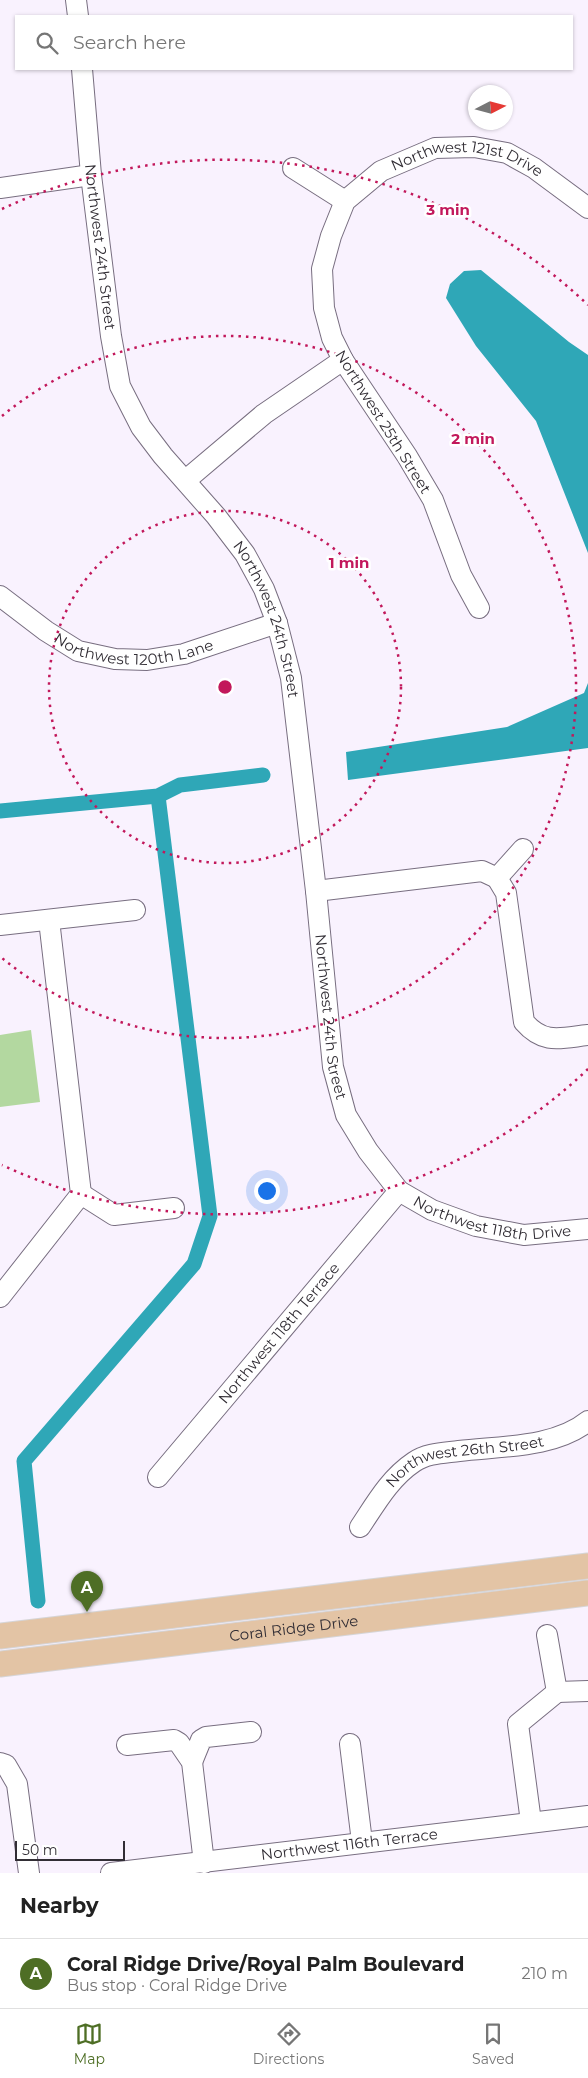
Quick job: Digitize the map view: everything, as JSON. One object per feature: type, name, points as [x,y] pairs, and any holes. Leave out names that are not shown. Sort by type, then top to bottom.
[{"type":"main road","name":"Coral Ridge Drive","points":[[0,1636],[588,1566]]},
{"type":"main road","name":"Coral Ridge Drive","points":[[0,1664],[588,1593]]},
{"type":"main road","points":[[307,1599],[310,1627]]},
{"type":"street","points":[[76,0],[78,15]]},
{"type":"street","name":"Northwest 24th Street","points":[[82,70],[91,175],[110,336],[120,386],[141,427],[163,456],[216,516],[245,554],[264,589],[277,623],[291,678],[316,891],[333,1067],[346,1115],[368,1151],[399,1191]]},
{"type":"street","name":"Northwest 121st Drive","points":[[344,201],[381,171],[408,158],[436,148],[474,147],[507,153],[584,197]]},
{"type":"street","points":[[293,168],[344,201]]},
{"type":"street","points":[[0,188],[91,175]]},
{"type":"street","name":"Northwest 25th Street","points":[[344,201],[331,236],[322,269],[324,308],[332,338],[342,360],[407,456],[432,500],[460,575],[479,608]]},
{"type":"street","points":[[186,480],[264,414],[342,360]]},
{"type":"street","name":"Northwest 120th Lane","points":[[0,597],[46,631],[78,651],[115,659],[147,660],[184,654],[277,623]]},
{"type":"street","points":[[497,878],[523,849]]},
{"type":"street","points":[[316,891],[482,871],[497,878],[506,892],[524,1022],[533,1033],[549,1039],[588,1035]]},
{"type":"street","points":[[0,925],[135,910]]},
{"type":"street","points":[[0,1297],[81,1194],[49,920]]},
{"type":"street","name":"Northwest 118th Drive","points":[[399,1191],[432,1210],[476,1226],[524,1235],[588,1229]]},
{"type":"street","name":"Northwest 118th Terrace","points":[[158,1477],[399,1191]]},
{"type":"street","points":[[81,1194],[114,1215],[174,1208]]},
{"type":"street","name":"Northwest 26th Street","points":[[360,1526],[388,1486],[416,1460],[435,1454],[539,1442],[564,1436],[588,1421]]},
{"type":"street","points":[[548,1635],[557,1692]]},
{"type":"street","points":[[531,1822],[518,1724],[557,1692],[588,1691]]},
{"type":"street","points":[[204,1862],[192,1762],[200,1740],[206,1737],[251,1732]]},
{"type":"street","points":[[127,1745],[174,1740],[179,1743],[192,1762]]},
{"type":"street","points":[[350,1744],[362,1842]]},
{"type":"street","points":[[0,1763],[6,1765],[17,1784],[29,1873]]},
{"type":"street","name":"Northwest 116th Terrace","points":[[111,1873],[588,1816]]},
{"type":"green space","points":[[31,1030],[40,1102],[0,1107],[0,1035]]},
{"type":"water","points":[[481,270],[569,342],[588,355],[588,553],[536,421],[476,346],[446,298],[450,284],[464,271]]},
{"type":"water","points":[[588,683],[588,748],[348,780],[346,752],[507,727],[584,693]]},
{"type":"waterway","points":[[158,796],[180,785],[263,775]]},
{"type":"waterway","points":[[0,811],[158,796],[210,1216],[194,1264],[24,1461],[38,1601]]},
{"type":"place","name":"Coral Ridge Drive/Royal Palm Boulevard","points":[[87,1612]]}]
